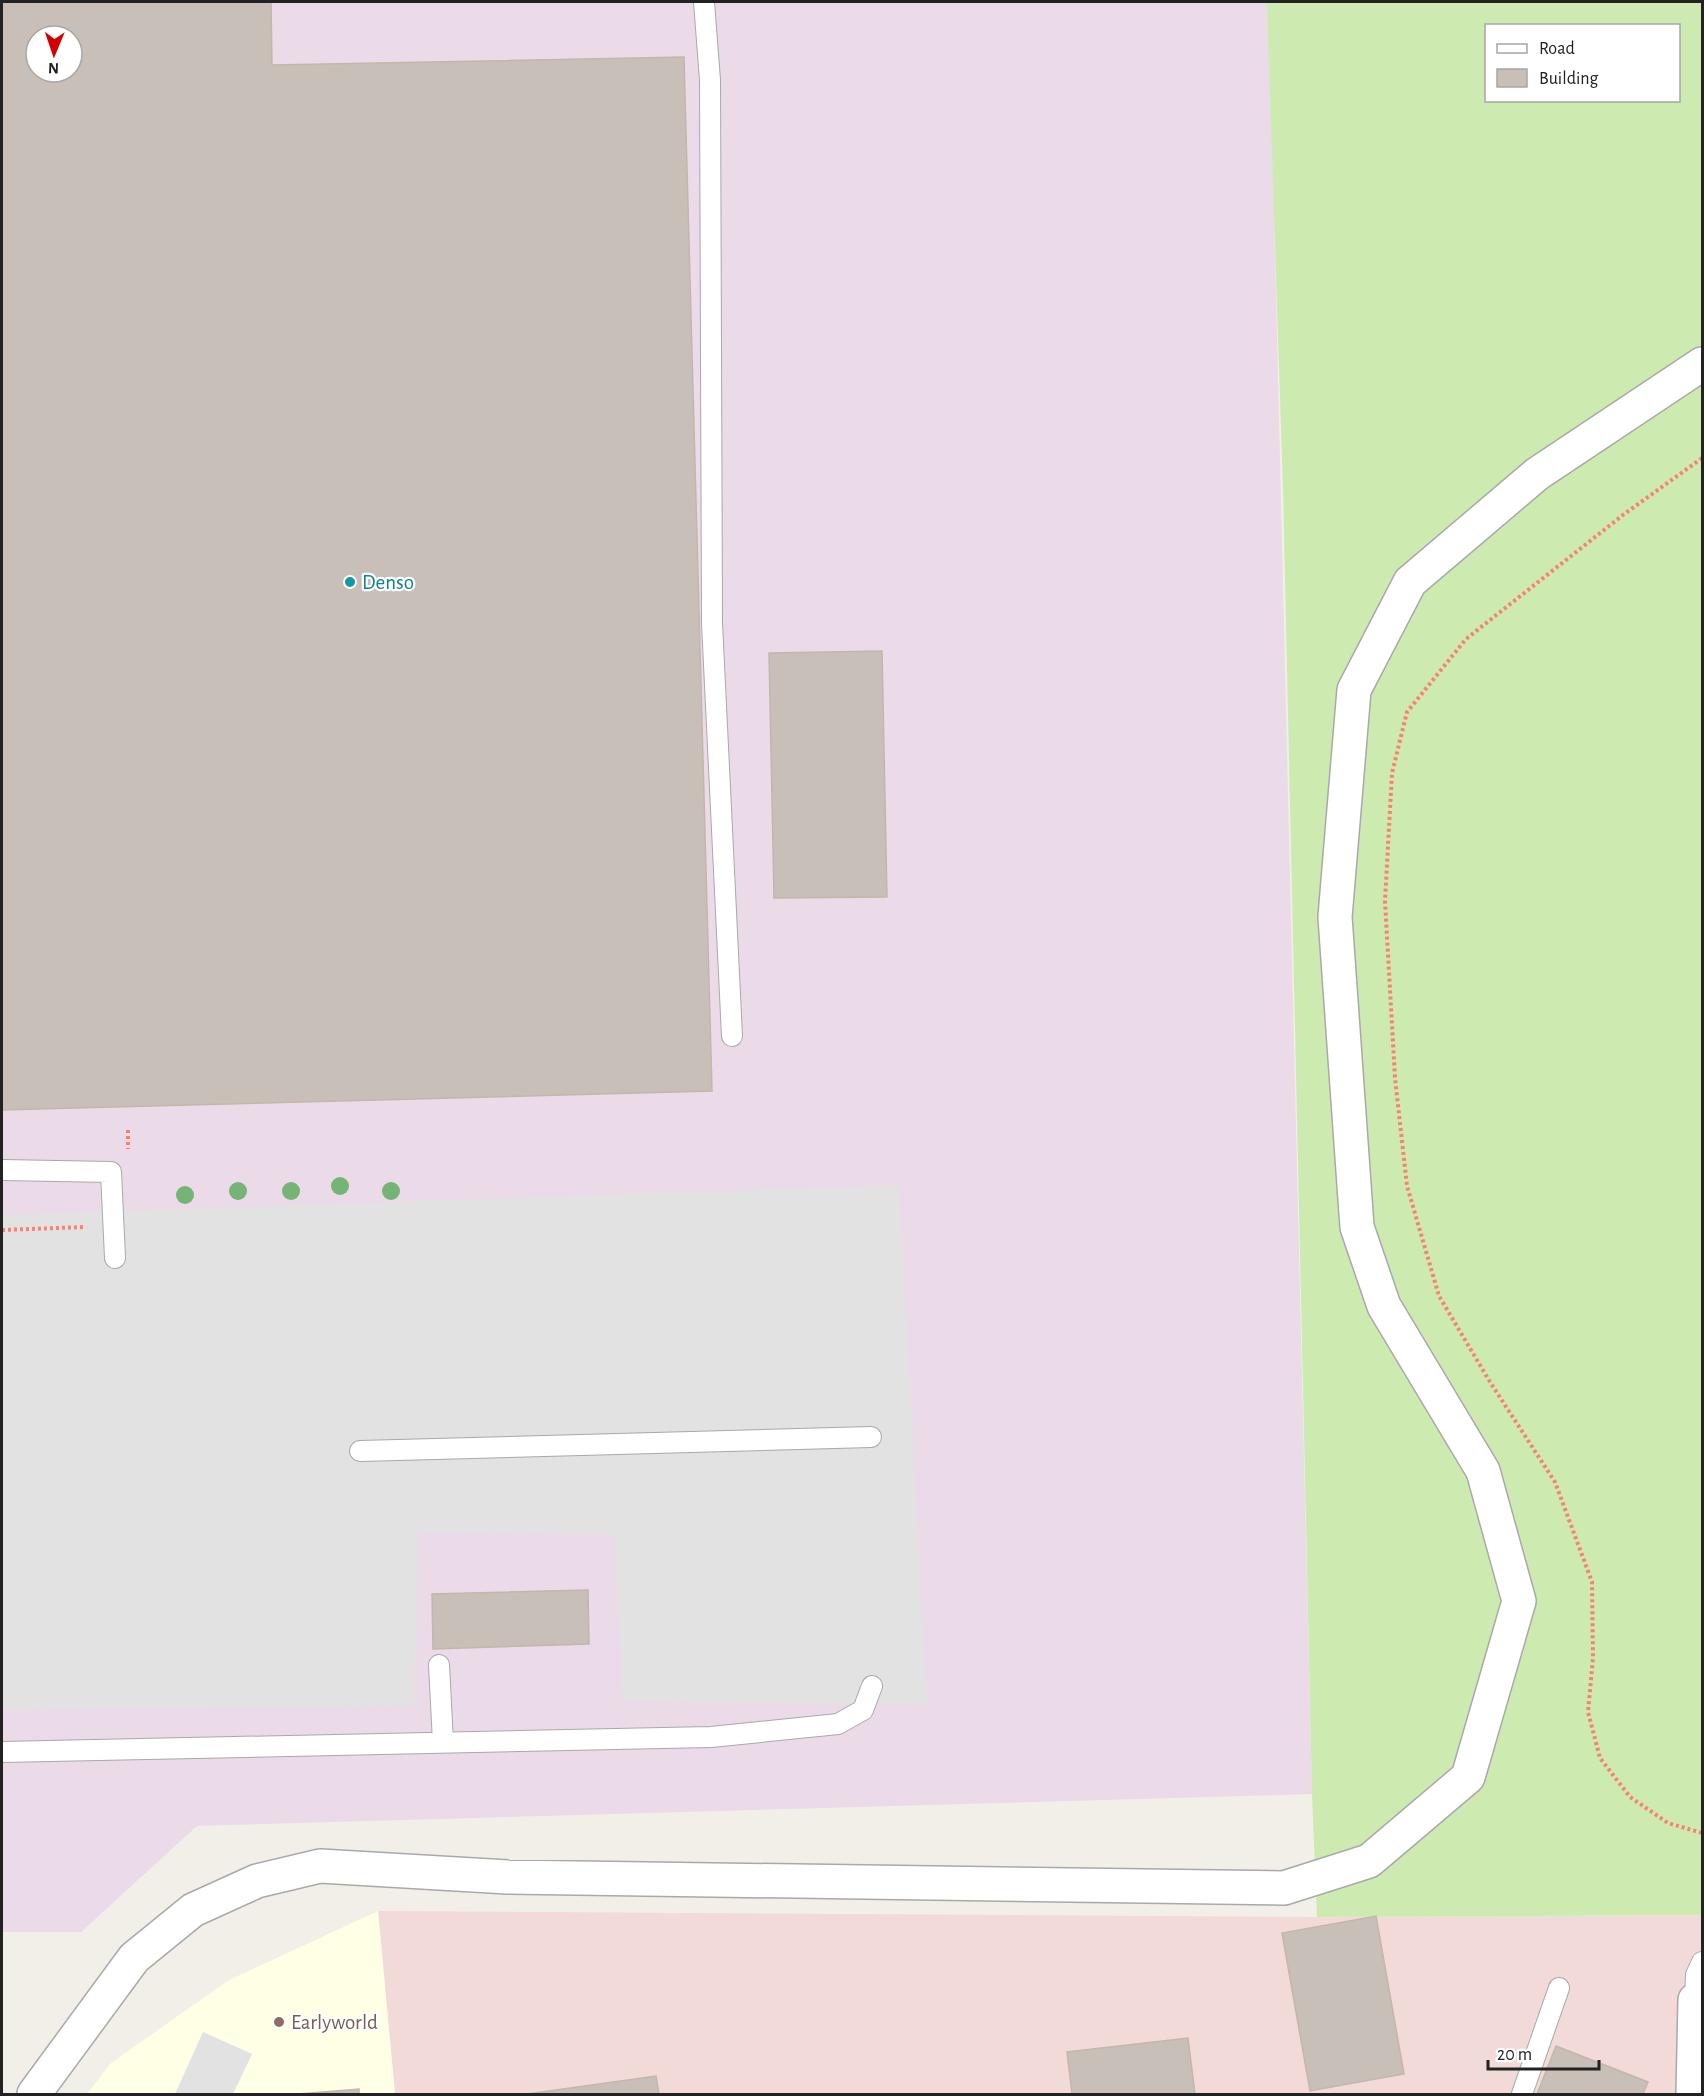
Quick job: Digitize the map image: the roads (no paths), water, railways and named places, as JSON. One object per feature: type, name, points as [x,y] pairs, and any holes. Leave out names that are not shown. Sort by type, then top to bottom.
[{"type":"street","points":[[34,2094],[134,1958],[193,1910],[257,1881],[320,1866],[508,1877],[1284,1888],[1369,1861],[1468,1777],[1519,1601],[1483,1471],[1384,1306],[1358,1227],[1335,917],[1354,690],[1410,582],[1537,474],[1702,364]]},
{"type":"street","points":[[1693,2094],[1695,2000]]},
{"type":"lane","points":[[704,2],[710,80],[712,623],[732,1035]]},
{"type":"lane","points":[[2,1170],[111,1172],[115,1258]]},
{"type":"lane","points":[[360,1451],[871,1437]]},
{"type":"lane","points":[[439,1665],[442,1742]]},
{"type":"lane","points":[[2,1752],[711,1737],[838,1724],[863,1710],[872,1686]]},
{"type":"lane","points":[[1695,2000],[1696,1975],[1702,1962]]},
{"type":"lane","points":[[1522,2094],[1559,1988]]},
{"type":"place","name":"Denso","points":[[350,582]]},
{"type":"place","name":"Earlyworld","points":[[279,2022]]}]
